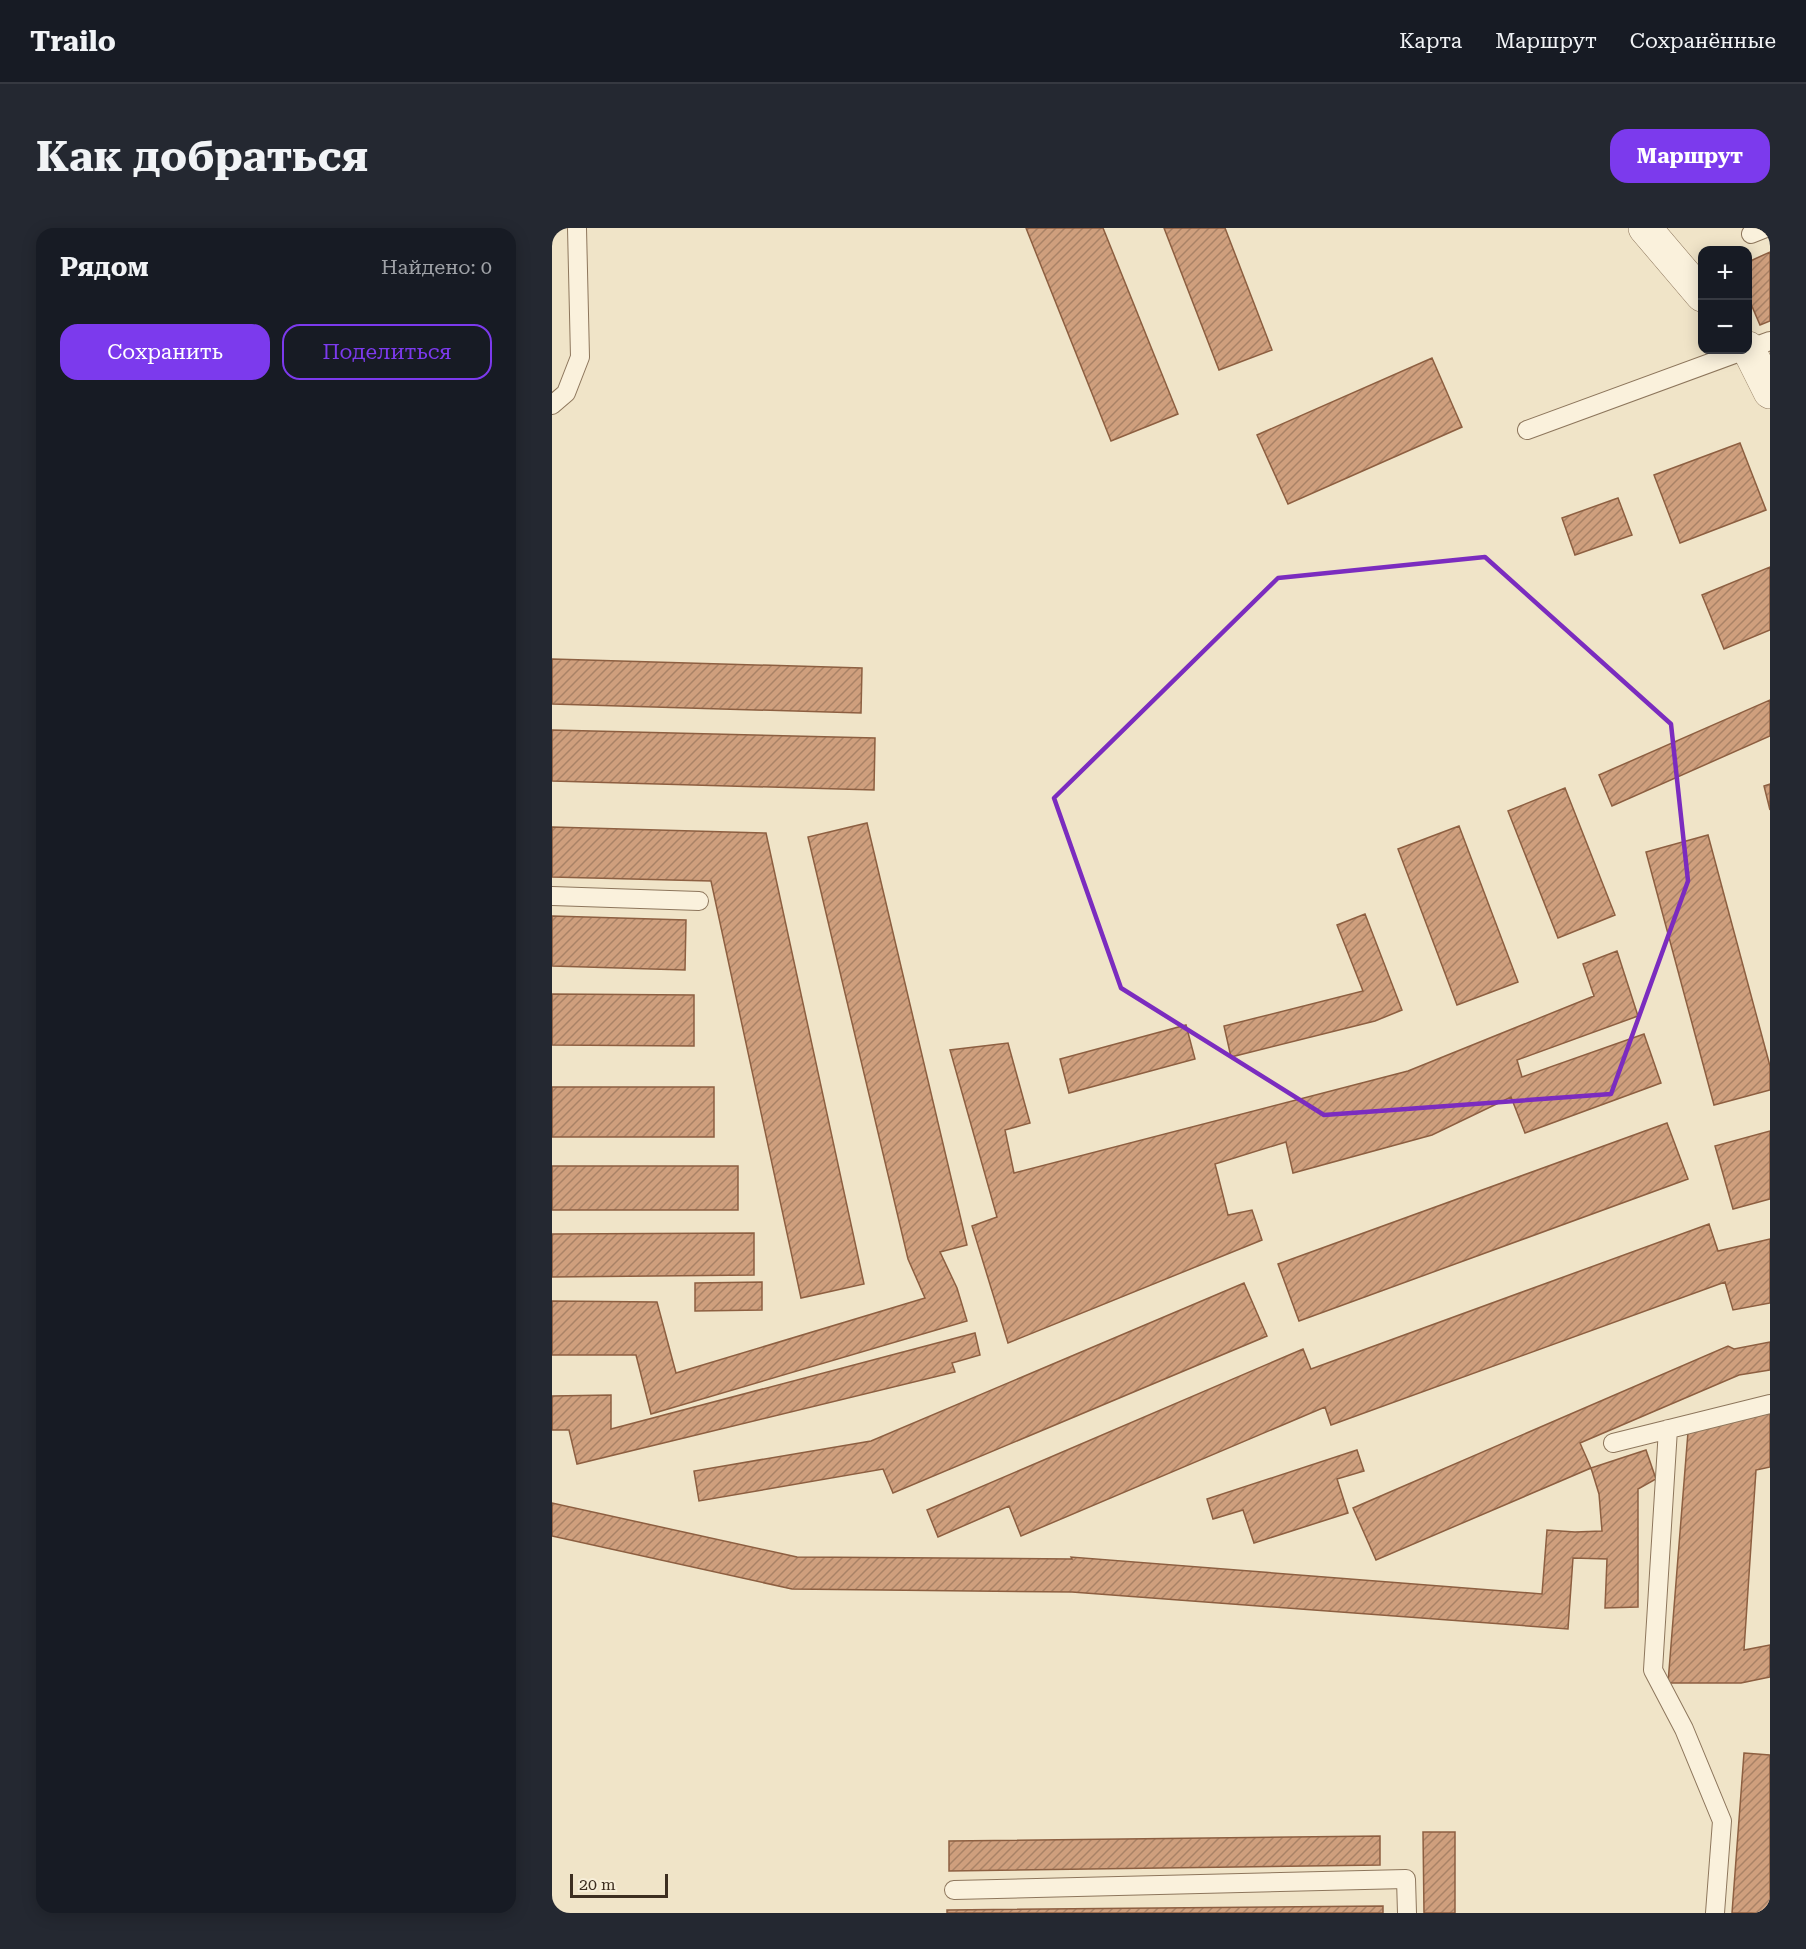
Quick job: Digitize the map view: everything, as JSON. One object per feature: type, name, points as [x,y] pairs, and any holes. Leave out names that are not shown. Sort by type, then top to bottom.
[{"type":"street","points":[[1645,228],[1698,290]]},
{"type":"street","points":[[1756,346],[1770,392]]},
{"type":"lane","points":[[552,405],[566,393],[580,357],[577,228]]},
{"type":"lane","points":[[1527,430],[1756,346]]},
{"type":"lane","points":[[552,896],[699,901]]},
{"type":"lane","points":[[1613,1443],[1770,1404]]},
{"type":"lane","points":[[1668,1429],[1653,1670],[1684,1730],[1722,1821],[1715,1913]]},
{"type":"lane","points":[[954,1890],[1406,1879],[1407,1913]]},
{"type":"highlighted area","points":[[1485,557],[1671,724],[1688,881],[1611,1094],[1324,1115],[1121,988],[1054,798],[1278,578]]},
{"type":"building","points":[[1026,228],[1103,228],[1178,414],[1111,441]]},
{"type":"building","points":[[1164,228],[1225,228],[1272,350],[1219,370]]},
{"type":"building","points":[[1770,252],[1770,321],[1760,325],[1752,306],[1752,260]]},
{"type":"building","points":[[1432,358],[1462,427],[1288,504],[1257,435]]},
{"type":"building","points":[[1740,443],[1766,510],[1680,543],[1654,475]]},
{"type":"building","points":[[1618,498],[1632,535],[1575,555],[1562,518]]},
{"type":"building","points":[[1770,567],[1770,630],[1724,649],[1702,595]]},
{"type":"building","points":[[552,659],[862,668],[861,713],[552,704]]},
{"type":"building","points":[[1770,700],[1770,736],[1612,806],[1599,775]]},
{"type":"building","points":[[552,730],[875,738],[874,790],[552,781]]},
{"type":"building","points":[[1770,784],[1770,810],[1764,786]]},
{"type":"building","points":[[1565,788],[1615,915],[1558,938],[1508,811]]},
{"type":"building","points":[[867,823],[967,1245],[940,1252],[957,1288],[967,1321],[651,1414],[636,1355],[552,1355],[552,1301],[657,1302],[676,1373],[925,1298],[908,1259],[808,837]]},
{"type":"building","points":[[1459,826],[1518,982],[1457,1005],[1398,849]]},
{"type":"building","points":[[552,827],[766,833],[864,1284],[801,1298],[711,881],[552,877]]},
{"type":"building","points":[[1708,835],[1770,1066],[1770,1090],[1714,1105],[1646,852]]},
{"type":"building","points":[[1365,914],[1402,1010],[1375,1021],[1231,1057],[1224,1026],[1363,991],[1337,925]]},
{"type":"building","points":[[552,916],[686,920],[685,970],[552,966]]},
{"type":"building","points":[[1617,951],[1638,1016],[1517,1060],[1522,1077],[1644,1034],[1661,1083],[1525,1133],[1511,1097],[1432,1135],[1293,1173],[1286,1142],[1215,1164],[1228,1215],[1252,1210],[1262,1240],[1008,1343],[972,1226],[997,1217],[950,1050],[1008,1043],[1030,1123],[1005,1130],[1014,1173],[1408,1071],[1594,996],[1583,964]]},
{"type":"building","points":[[552,994],[694,995],[694,1046],[552,1045]]},
{"type":"building","points":[[1186,1025],[1195,1059],[1069,1093],[1060,1059]]},
{"type":"building","points":[[552,1087],[714,1087],[714,1137],[552,1137]]},
{"type":"building","points":[[1667,1123],[1688,1179],[1299,1321],[1278,1264]]},
{"type":"building","points":[[1770,1131],[1770,1199],[1733,1209],[1715,1146]]},
{"type":"building","points":[[552,1166],[738,1166],[738,1210],[552,1210]]},
{"type":"building","points":[[1709,1224],[1718,1251],[1770,1239],[1770,1303],[1733,1310],[1725,1282],[1331,1425],[1325,1407],[1021,1536],[1009,1506],[938,1537],[927,1510],[1303,1349],[1311,1369]]},
{"type":"building","points":[[754,1233],[754,1275],[552,1277],[552,1234]]},
{"type":"building","points":[[762,1282],[762,1310],[695,1311],[695,1283]]},
{"type":"building","points":[[1244,1283],[1267,1336],[893,1493],[883,1469],[699,1501],[694,1471],[871,1441]]},
{"type":"building","points":[[975,1333],[980,1355],[952,1363],[955,1372],[577,1464],[569,1430],[552,1430],[552,1396],[611,1395],[611,1429]]},
{"type":"building","points":[[1770,1342],[1770,1370],[1739,1375],[1580,1443],[1591,1468],[1376,1560],[1353,1508],[1728,1346],[1734,1349]]},
{"type":"building","points":[[1770,1413],[1770,1467],[1756,1470],[1744,1650],[1770,1645],[1770,1677],[1741,1683],[1668,1683],[1688,1432]]},
{"type":"building","points":[[1357,1450],[1364,1471],[1337,1479],[1348,1513],[1254,1543],[1243,1510],[1213,1519],[1207,1499]]},
{"type":"building","points":[[1646,1450],[1656,1479],[1638,1489],[1638,1607],[1605,1608],[1607,1559],[1573,1558],[1568,1629],[1072,1592],[792,1589],[552,1536],[552,1503],[797,1557],[1072,1559],[1071,1557],[1542,1594],[1547,1530],[1602,1531],[1599,1494],[1591,1468]]},
{"type":"building","points":[[1744,1753],[1770,1755],[1770,1913],[1732,1913]]},
{"type":"building","points":[[1423,1832],[1455,1832],[1455,1913],[1424,1913]]},
{"type":"building","points":[[1380,1836],[1380,1865],[949,1871],[949,1841]]},
{"type":"building","points":[[1383,1906],[1383,1913],[947,1913],[947,1910]]}]
